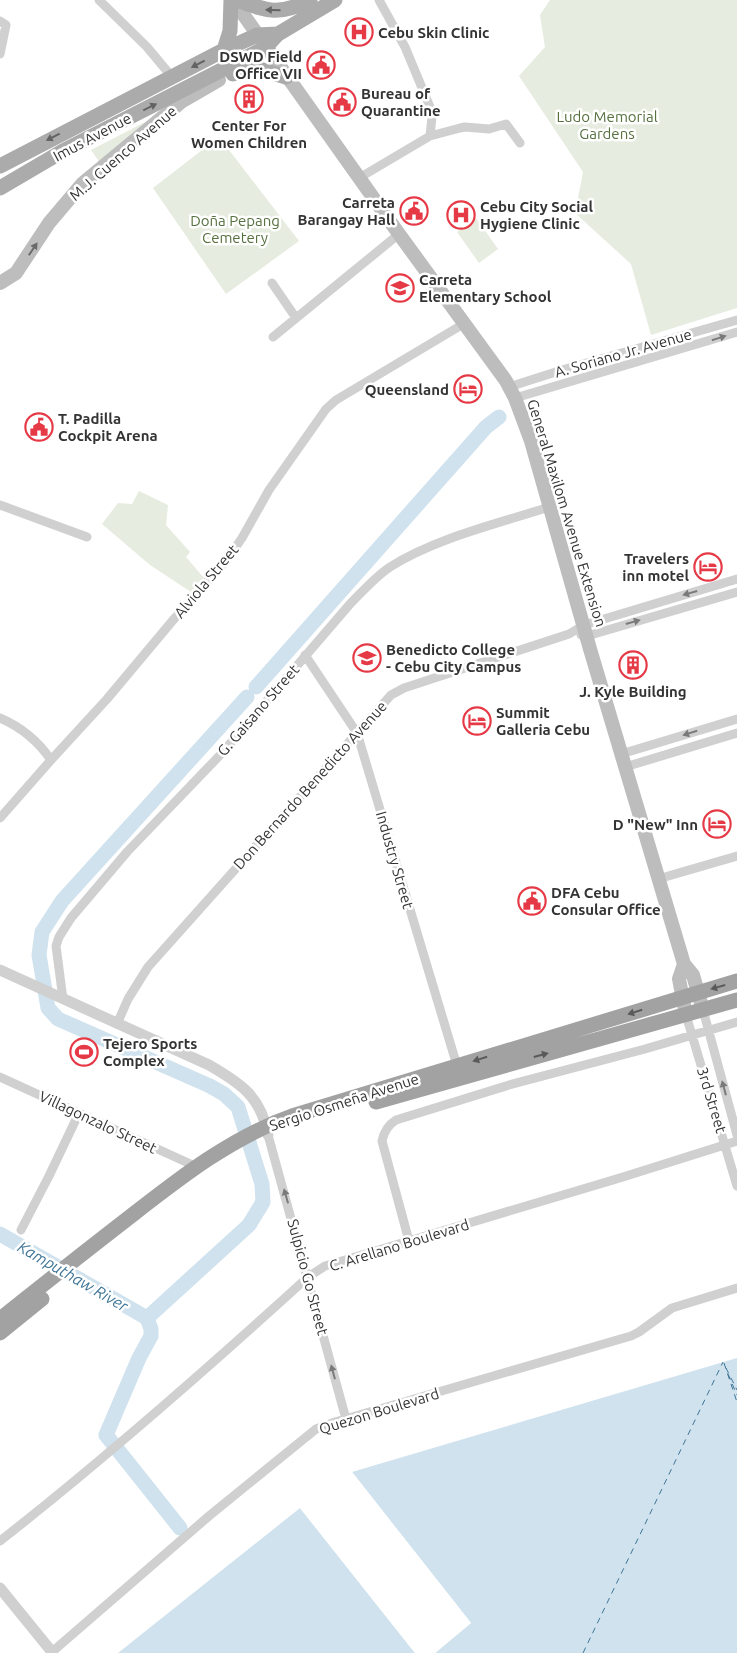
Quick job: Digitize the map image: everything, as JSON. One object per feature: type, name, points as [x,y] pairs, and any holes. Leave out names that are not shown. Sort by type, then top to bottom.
[{"type":"highway","name":"Sergio Osmeña Avenue","points":[[0,1333],[61,1277],[197,1167],[255,1137],[682,997],[737,981]]},
{"type":"highway","name":"Sergio Osmeña Avenue","points":[[459,1071],[686,1015],[737,1000]]},
{"type":"highway","name":"Sergio Osmeña Avenue","points":[[79,1262],[255,1137]]},
{"type":"highway","name":"Sergio Osmeña Avenue","points":[[1,1316],[61,1277]]},
{"type":"main road","name":"General Maxilom Avenue Extension","points":[[232,0],[465,323],[513,393],[531,441],[684,964],[693,975],[703,1010]]},
{"type":"main road","points":[[224,50],[230,31],[232,0]]},
{"type":"main road","points":[[237,0],[269,11],[297,7],[310,0]]},
{"type":"main road","points":[[261,42],[335,0]]},
{"type":"main road","name":"Imus Avenue","points":[[0,166],[224,50],[261,42]]},
{"type":"main road","name":"Imus Avenue","points":[[0,188],[63,151],[204,81],[261,42]]},
{"type":"main road","points":[[204,81],[212,82],[219,80],[246,68],[256,68],[286,77]]},
{"type":"main road","name":"M.J. Cuenco Avenue","points":[[0,283],[16,273],[49,223],[82,184],[181,102],[219,80]]},
{"type":"main road","name":"General Maxilom Avenue Extension","points":[[684,964],[679,979],[686,1015]]},
{"type":"street","points":[[99,0],[147,47],[172,77]]},
{"type":"street","points":[[379,0],[405,47],[430,107],[432,117],[430,136]]},
{"type":"street","points":[[0,21],[6,25],[0,54]]},
{"type":"street","points":[[359,178],[430,136],[465,127],[489,129],[506,124],[520,143]]},
{"type":"street","points":[[273,337],[399,234]]},
{"type":"street","points":[[272,283],[296,318]]},
{"type":"street","name":"A. Soriano Jr. Avenue","points":[[737,320],[515,385],[513,393],[737,332]]},
{"type":"street","name":"Alviola Street","points":[[0,818],[50,760],[107,699],[174,619],[226,561],[242,538],[269,490],[326,408],[336,400],[465,323]]},
{"type":"street","points":[[0,505],[87,537]]},
{"type":"street","name":"G. Gaisano Street","points":[[58,996],[56,946],[71,918],[128,852],[222,753],[305,655],[370,584],[389,568],[429,546],[549,507]]},
{"type":"street","points":[[585,630],[737,580]]},
{"type":"street","points":[[585,630],[737,592]]},
{"type":"street","name":"Don Bernardo Benedicto Avenue","points":[[117,1024],[128,999],[148,967],[387,699],[404,688],[585,630]]},
{"type":"street","name":"Industry Street","points":[[305,655],[357,733],[459,1071]]},
{"type":"street","points":[[0,718],[20,728],[44,751],[50,760]]},
{"type":"street","points":[[623,760],[737,719]]},
{"type":"street","points":[[623,760],[737,733]]},
{"type":"street","points":[[658,879],[737,856]]},
{"type":"street","points":[[0,970],[210,1066],[235,1080],[254,1098],[255,1137]]},
{"type":"street","name":"3rd Street","points":[[703,1010],[737,1135]]},
{"type":"street","name":"3rd Street","points":[[686,1015],[737,1186]]},
{"type":"street","points":[[409,1241],[382,1141],[390,1124],[396,1120],[509,1086],[737,1022]]},
{"type":"street","name":"Villagonzalo Street","points":[[0,1077],[197,1167]]},
{"type":"street","points":[[21,1230],[79,1113]]},
{"type":"street","name":"Sulpicio Go Street","points":[[255,1137],[308,1277],[346,1419]]},
{"type":"street","name":"C. Arellano Boulevard","points":[[0,1541],[69,1487],[189,1384],[308,1277],[325,1266],[737,1141]]},
{"type":"street","name":"Quezon Boulevard","points":[[52,1652],[209,1516],[316,1429],[631,1336],[672,1308],[737,1288]]},
{"type":"street","points":[[0,1588],[52,1652]]},
{"type":"green space","name":"Ludo Memorial Gardens","points":[[550,0],[737,0],[737,308],[651,335],[631,264],[575,213],[583,172],[519,76],[545,47],[540,15]]},
{"type":"green space","points":[[178,105],[100,163],[91,150]]},
{"type":"green space","name":"Doña Pepang Cemetery","points":[[219,137],[299,241],[226,294],[153,188]]},
{"type":"green space","points":[[476,218],[498,249],[479,263],[457,232]]},
{"type":"green space","points":[[139,491],[168,505],[166,525],[190,552],[186,557],[204,578],[191,592],[150,565],[102,524],[118,503],[132,504]]},
{"type":"water","points":[[737,1358],[737,1653],[435,1653],[471,1623],[352,1472]]},
{"type":"water","points":[[300,1508],[415,1653],[118,1653]]},
{"type":"pier","points":[[352,1472],[471,1623],[435,1653],[432,1653],[468,1623],[350,1473]]},
{"type":"pier","points":[[302,1507],[417,1653],[415,1653],[300,1508]]},
{"type":"waterway","points":[[256,687],[486,427],[499,417]]},
{"type":"waterway","points":[[147,1318],[249,1225],[263,1202],[262,1184],[238,1107],[224,1094],[210,1086],[58,1019],[48,1008],[39,955],[42,932],[62,901],[247,697]]},
{"type":"waterway","name":"Kamputhaw River","points":[[0,1234],[147,1318]]},
{"type":"waterway","points":[[147,1318],[151,1329],[151,1336],[139,1358],[106,1435],[180,1528]]},
{"type":"ferry route","points":[[583,1653],[723,1362]]},
{"type":"ferry route","points":[[724,1363],[737,1402]]},
{"type":"ferry route","points":[[726,1368],[737,1390]]},
{"type":"ferry route","points":[[728,1374],[737,1395]]},
{"type":"place","name":"Cebu Skin Clinic","points":[[359,32]]},
{"type":"place","name":"DSWD Field Office VII","points":[[321,65]]},
{"type":"place","name":"Center For Women Children","points":[[249,99]]},
{"type":"place","name":"Bureau of Quarantine","points":[[342,102]]},
{"type":"place","name":"Carreta Barangay Hall","points":[[414,211]]},
{"type":"place","name":"Cebu City Social Hygiene Clinic","points":[[461,215]]},
{"type":"place","name":"Carreta Elementary School","points":[[400,288]]},
{"type":"place","name":"Queensland","points":[[468,389]]},
{"type":"place","name":"T. Padilla Cockpit Arena","points":[[39,427]]},
{"type":"place","name":"Travelers inn motel","points":[[708,567]]},
{"type":"place","name":"Benedicto College - Cebu City Campus","points":[[367,658]]},
{"type":"place","name":"J. Kyle Building","points":[[633,665]]},
{"type":"place","name":"Summit Galleria Cebu","points":[[477,721]]},
{"type":"place","name":"D \"New\" Inn","points":[[717,824]]},
{"type":"place","name":"DFA Cebu Consular Office","points":[[532,901]]},
{"type":"place","name":"Tejero Sports Complex","points":[[84,1052]]}]
